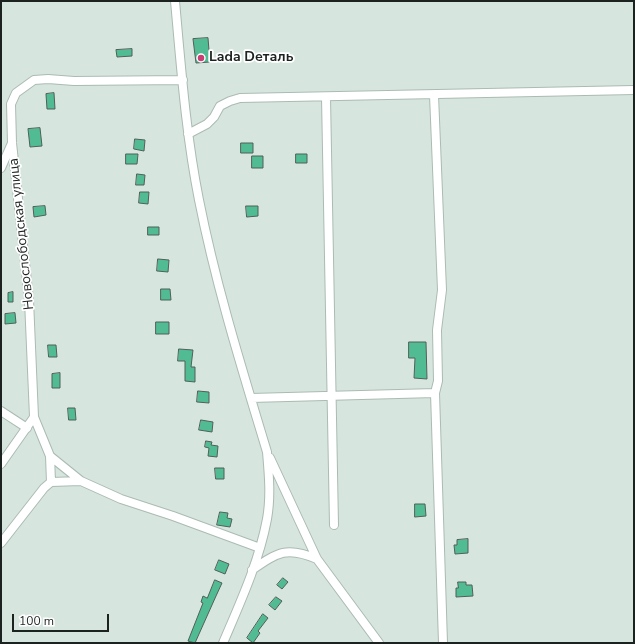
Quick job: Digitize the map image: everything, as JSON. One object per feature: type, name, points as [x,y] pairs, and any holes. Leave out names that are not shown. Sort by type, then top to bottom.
[{"type":"street","points":[[175,1],[188,134],[199,199],[215,274],[267,452],[318,559],[379,643]]},
{"type":"street","name":"Новослободская улица","points":[[50,456],[34,417],[29,300],[12,143],[11,104],[16,93],[34,80],[48,79],[74,82],[183,80]]},
{"type":"street","points":[[188,134],[207,124],[214,118],[220,106],[240,98],[634,90]]},
{"type":"street","points":[[434,95],[442,290],[437,330],[438,381],[435,393],[443,643]]},
{"type":"street","points":[[326,97],[334,525]]},
{"type":"street","points":[[1,168],[12,143]]},
{"type":"street","points":[[251,398],[435,393]]},
{"type":"street","points":[[1,411],[27,428]]},
{"type":"street","points":[[1,464],[34,417]]},
{"type":"street","points":[[223,643],[260,548],[267,519],[270,478],[267,452]]},
{"type":"street","points":[[50,456],[81,482],[121,499],[173,516],[260,548]]},
{"type":"street","points":[[50,456],[51,482]]},
{"type":"street","points":[[1,543],[44,488],[51,482],[81,482]]},
{"type":"street","points":[[252,570],[269,558],[289,551],[302,552],[318,559]]},
{"type":"building","points":[[208,38],[210,62],[196,63],[193,39]]},
{"type":"building","points":[[132,49],[132,56],[117,57],[116,50]]},
{"type":"building","points":[[54,93],[55,109],[47,109],[46,94]]},
{"type":"building","points":[[40,128],[42,146],[30,147],[28,129]]},
{"type":"building","points":[[135,139],[145,140],[144,151],[134,149]]},
{"type":"building","points":[[241,143],[253,143],[253,153],[241,153]]},
{"type":"building","points":[[126,154],[138,154],[137,164],[126,164]]},
{"type":"building","points":[[296,154],[307,154],[307,163],[296,163]]},
{"type":"building","points":[[252,156],[263,156],[263,168],[252,168]]},
{"type":"building","points":[[137,174],[145,175],[144,185],[136,185]]},
{"type":"building","points":[[140,192],[149,192],[148,204],[139,203]]},
{"type":"building","points":[[45,206],[46,215],[34,217],[33,207]]},
{"type":"building","points":[[246,206],[258,206],[258,216],[247,217]]},
{"type":"building","points":[[148,227],[159,227],[159,235],[148,235]]},
{"type":"building","points":[[158,259],[169,260],[168,272],[157,271]]},
{"type":"building","points":[[161,289],[170,289],[171,300],[161,300]]},
{"type":"building","points":[[13,292],[13,302],[8,302],[8,293]]},
{"type":"building","points":[[15,313],[16,323],[5,324],[5,314]]},
{"type":"building","points":[[156,322],[169,322],[169,334],[156,334]]},
{"type":"building","points":[[409,342],[426,342],[427,379],[414,378],[415,358],[409,358]]},
{"type":"building","points":[[48,345],[56,345],[57,357],[49,357]]},
{"type":"building","points":[[179,349],[193,350],[191,367],[195,367],[195,382],[185,381],[185,361],[178,361]]},
{"type":"building","points":[[60,373],[60,388],[52,388],[52,374]]},
{"type":"building","points":[[198,391],[209,392],[209,403],[197,402]]},
{"type":"building","points":[[68,408],[75,408],[76,420],[69,420]]},
{"type":"building","points":[[201,420],[213,422],[212,432],[199,430]]},
{"type":"building","points":[[206,441],[212,442],[211,445],[218,446],[217,457],[208,456],[209,448],[205,447]]},
{"type":"building","points":[[215,468],[224,468],[224,479],[216,479]]},
{"type":"building","points":[[415,504],[425,504],[426,516],[415,517]]},
{"type":"building","points":[[220,512],[228,513],[227,518],[232,519],[230,527],[217,525]]},
{"type":"building","points":[[468,539],[468,553],[455,554],[454,545],[457,545],[457,540]]},
{"type":"building","points":[[219,560],[229,564],[225,574],[215,570]]},
{"type":"building","points":[[283,578],[288,582],[282,589],[277,585]]},
{"type":"building","points":[[215,580],[222,583],[195,643],[188,641],[203,603],[201,602],[203,596],[207,598]]},
{"type":"building","points":[[458,582],[466,582],[466,585],[472,585],[473,596],[456,597]]},
{"type":"building","points":[[276,597],[282,601],[275,610],[269,605]]},
{"type":"building","points":[[263,614],[268,618],[258,631],[260,633],[253,643],[247,638]]},
{"type":"place","name":"Lada Dеталь","points":[[201,58]]}]
